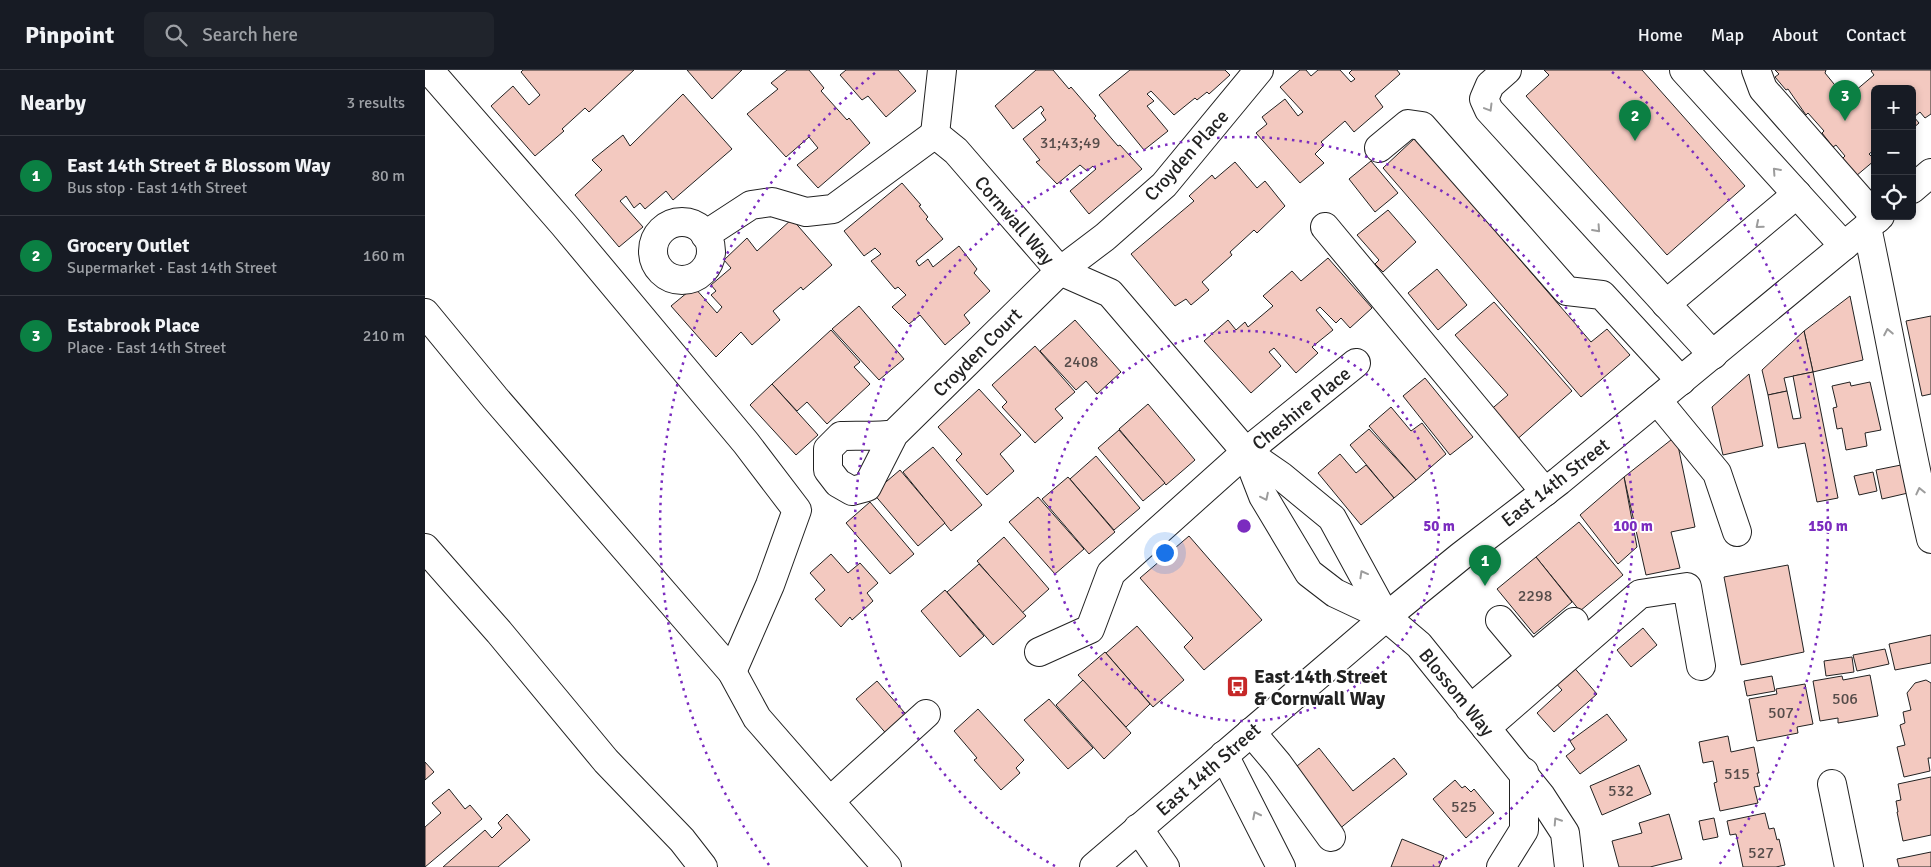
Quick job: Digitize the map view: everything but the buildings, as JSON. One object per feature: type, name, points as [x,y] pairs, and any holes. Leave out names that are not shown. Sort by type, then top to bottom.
[{"type":"street","points":[[429,70],[564,225],[746,444],[797,510],[770,585],[732,672]]},
{"type":"street","points":[[705,235],[751,205],[772,202],[806,212],[833,209],[935,134],[942,70]]},
{"type":"street","name":"Croyden Place","points":[[1060,271],[1105,237],[1164,185],[1259,70]]},
{"type":"street","points":[[1507,70],[1490,85],[1484,99],[1489,110],[1713,355]]},
{"type":"street","points":[[1683,70],[1844,246]]},
{"type":"street","points":[[1756,70],[1763,89],[1874,221],[1876,268],[1911,451],[1931,539]]},
{"type":"street","points":[[1379,148],[1408,124],[1422,126],[1567,291],[1602,295],[1681,381]]},
{"type":"street","name":"Cornwall Way","points":[[935,134],[956,151],[1060,271],[1110,293],[1247,452],[1281,476],[1331,518],[1386,617]]},
{"type":"street","points":[[1916,186],[1931,173]]},
{"type":"street","points":[[1666,304],[1797,194]]},
{"type":"street","name":"East 14th Street","points":[[1108,862],[1138,828],[1386,617],[1461,556],[1545,492],[1874,221]]},
{"type":"street","points":[[1325,227],[1545,492]]},
{"type":"street","name":"Croyden Court","points":[[894,434],[1060,271]]},
{"type":"street","points":[[425,313],[495,398],[732,672],[757,718],[887,867]]},
{"type":"street","name":"Cheshire Place","points":[[1039,652],[1090,629],[1111,573],[1247,452],[1356,363]]},
{"type":"street","points":[[1657,400],[1717,474],[1737,532]]},
{"type":"street","name":"Cornwall Way","points":[[1247,452],[1263,496],[1309,573],[1335,593],[1386,617]]},
{"type":"street","points":[[425,548],[499,632],[606,761],[682,840],[703,867]]},
{"type":"street","points":[[1478,719],[1640,594],[1687,587],[1701,666]]},
{"type":"street","name":"Blossom Way","points":[[1386,617],[1419,645],[1478,719],[1524,772],[1565,833],[1569,867]]},
{"type":"street","points":[[1500,620],[1532,658]]},
{"type":"street","points":[[1478,719],[1532,658],[1574,622]]},
{"type":"street","points":[[830,801],[926,714]]},
{"type":"street","points":[[1251,732],[1278,764],[1331,837]]},
{"type":"street","points":[[1224,755],[1274,864]]},
{"type":"street","points":[[1501,867],[1524,830],[1524,772]]},
{"type":"street","points":[[1832,784],[1849,867]]},
{"type":"street","points":[[1138,828],[1165,867]]},
{"type":"place","name":"Estabrook Place","points":[[1845,121]]},
{"type":"place","name":"Grocery Outlet","points":[[1635,141]]},
{"type":"place","name":"East 14th Street & Blossom Way","points":[[1485,586]]},
{"type":"place","name":"East 14th Street & Cornwall Way","points":[[1238,687]]}]
